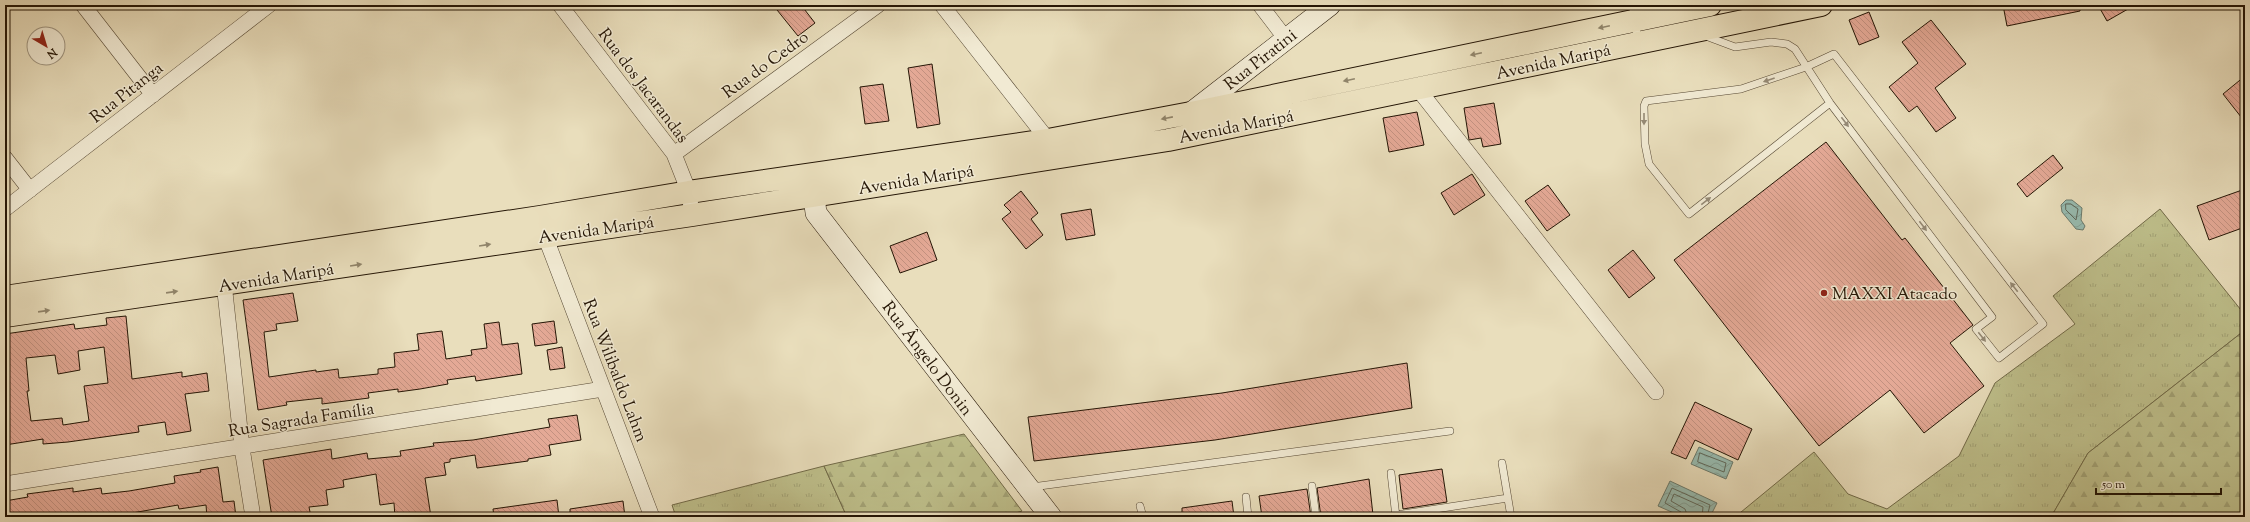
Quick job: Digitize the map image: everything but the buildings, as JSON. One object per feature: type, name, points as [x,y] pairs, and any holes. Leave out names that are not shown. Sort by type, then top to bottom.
[{"type":"main road","name":"Avenida Maripá","points":[[5,316],[223,275],[542,227],[692,215],[814,196],[1049,149],[1191,113],[1634,13],[1710,5]]},
{"type":"main road","name":"Avenida Maripá","points":[[542,227],[689,192],[812,174],[1194,135],[1693,32],[1776,10],[1821,5]]},
{"type":"main road","points":[[1238,126],[1232,119],[1232,112],[1239,103]]},
{"type":"main road","name":"Avenida Maripá","points":[[5,297],[223,275]]},
{"type":"street","points":[[83,5],[153,95]]},
{"type":"street","name":"Rua Pitanga","points":[[5,209],[269,5]]},
{"type":"street","name":"Rua dos Jacarandas","points":[[560,5],[674,154],[689,192],[692,215]]},
{"type":"street","name":"Rua do Cedro","points":[[674,154],[878,5]]},
{"type":"street","points":[[942,5],[1049,149]]},
{"type":"street","points":[[1260,5],[1286,39]]},
{"type":"street","name":"Rua Piratini","points":[[1191,113],[1330,5]]},
{"type":"street","points":[[1418,89],[1656,392]]},
{"type":"street","points":[[1191,113],[1194,135]]},
{"type":"street","points":[[5,158],[30,190]]},
{"type":"street","points":[[812,174],[814,196]]},
{"type":"street","name":"Rua Ângelo Donin","points":[[814,196],[816,213],[1027,488],[1051,517]]},
{"type":"street","name":"Rua Wilibaldo Lahm","points":[[542,227],[652,517]]},
{"type":"street","points":[[223,275],[242,448],[253,517]]},
{"type":"street","name":"Rua Sagrada Família","points":[[5,484],[242,448],[603,389]]},
{"type":"lane","points":[[1634,13],[1637,44]]},
{"type":"lane","points":[[1693,32],[1735,47],[1771,42],[1787,44],[1795,49],[1806,67],[1830,103],[1992,317],[1976,329],[1999,358],[2043,324],[1834,54],[1806,67],[1740,89],[1646,101],[1644,106],[1645,144],[1649,164],[1689,214],[1830,103]]},
{"type":"lane","points":[[1027,488],[1450,432]]},
{"type":"lane","points":[[1502,463],[1511,517]]},
{"type":"lane","points":[[1391,473],[1396,516]]},
{"type":"lane","points":[[1312,486],[1316,517]]},
{"type":"lane","points":[[1246,497],[1248,517]]},
{"type":"lane","points":[[1383,517],[1508,498]]},
{"type":"lane","points":[[1140,506],[1143,517]]},
{"type":"green space","points":[[2160,209],[2245,315],[2245,330],[2088,453],[2051,517],[1735,517],[1814,452],[1848,494],[1887,509],[1959,456],[1995,383],[2075,324],[2053,296]]},
{"type":"green space","points":[[2245,330],[2245,517],[2051,517],[2088,453]]},
{"type":"green space","points":[[964,434],[1022,511],[1003,517],[847,517],[824,466]]},
{"type":"green space","points":[[824,466],[847,517],[676,517],[672,505]]},
{"type":"water","points":[[2066,200],[2072,200],[2082,208],[2081,220],[2085,226],[2083,230],[2076,229],[2062,212],[2061,205]]},
{"type":"water","points":[[1699,447],[1733,462],[1726,479],[1691,464]]},
{"type":"water","points":[[1670,481],[1717,503],[1710,517],[1683,517],[1658,506]]},
{"type":"place","name":"MAXXI Atacado","points":[[1824,293]]}]
